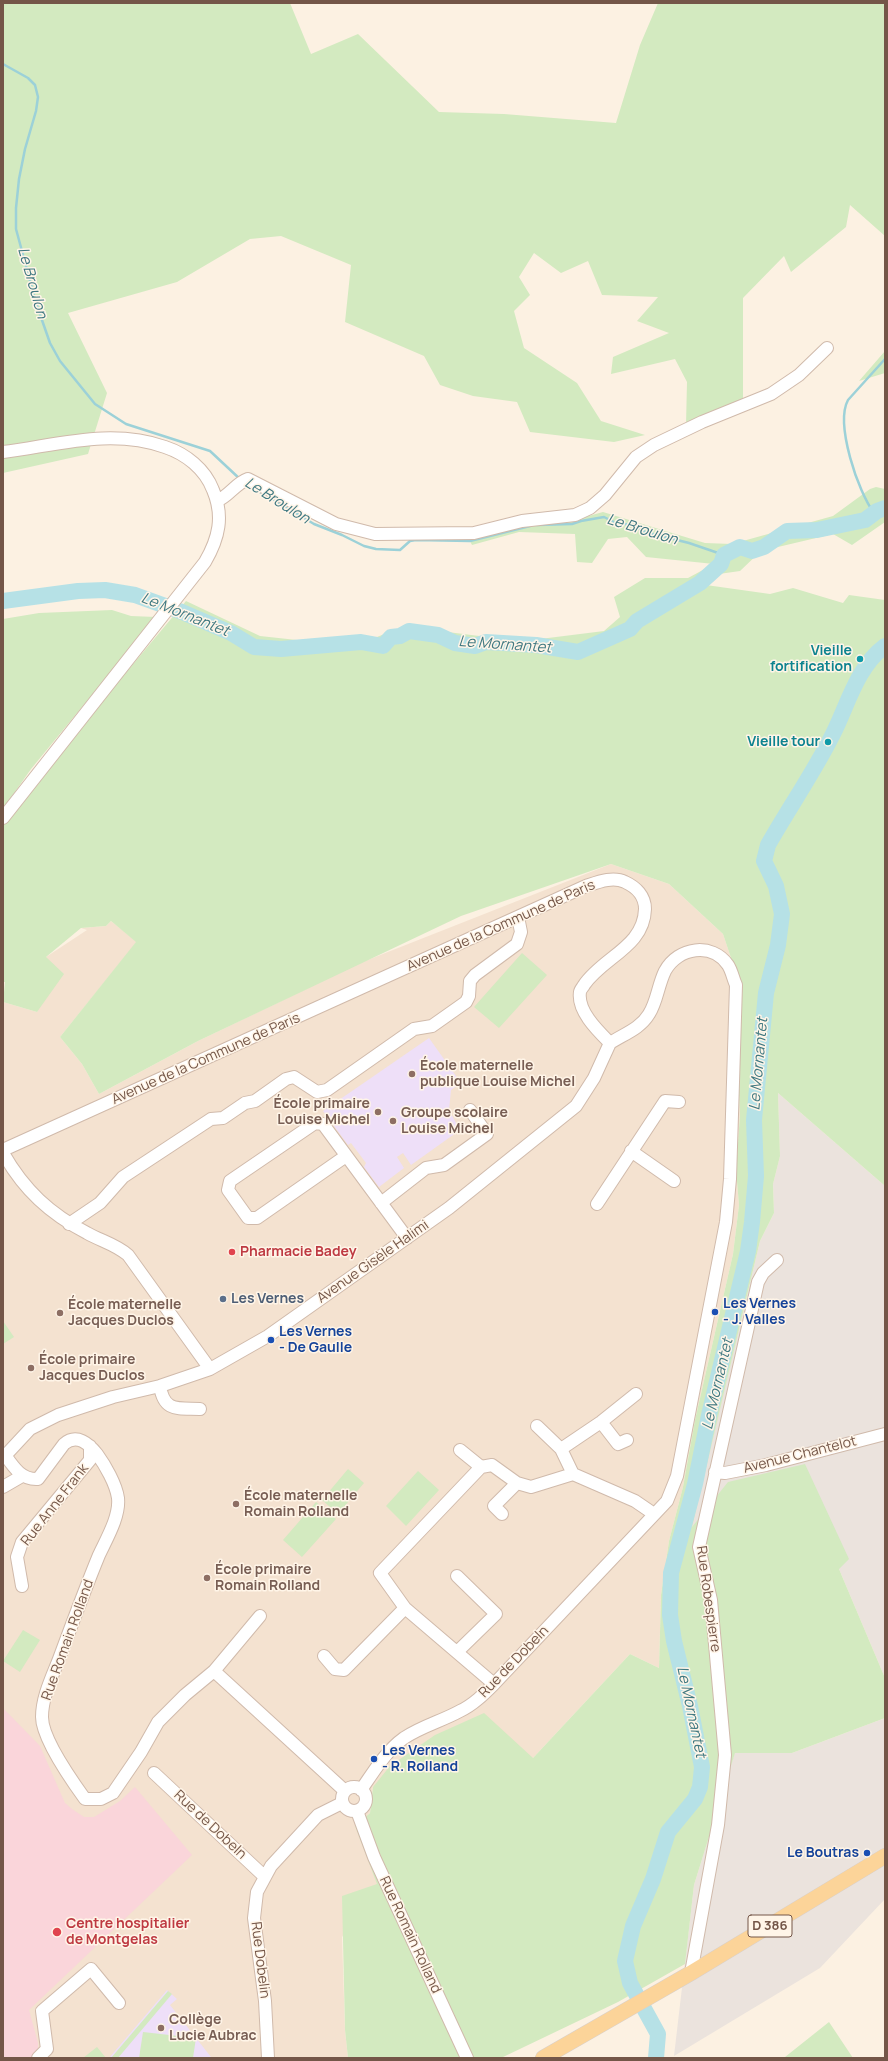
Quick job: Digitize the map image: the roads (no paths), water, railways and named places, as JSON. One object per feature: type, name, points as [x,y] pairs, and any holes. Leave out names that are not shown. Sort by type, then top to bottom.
[{"type":"main road","name":"D 386","points":[[543,2058],[654,1995],[885,1856]]},
{"type":"street","points":[[217,501],[225,498],[242,482],[248,479],[336,524],[375,534],[474,533],[522,522],[575,515],[590,508],[636,457],[654,445],[687,428],[771,394],[799,375],[828,348]]},
{"type":"street","points":[[3,452],[104,438],[148,442],[169,448],[189,459],[206,477],[217,501],[220,524],[214,547],[176,602],[161,618],[3,818]]},
{"type":"street","name":"Avenue de la Commune de Paris","points":[[3,1150],[586,886],[606,880],[620,880],[635,887],[645,902],[645,920],[633,940],[589,978],[580,992],[581,1007],[599,1032],[610,1043]]},
{"type":"street","points":[[69,1224],[100,1202],[123,1177],[211,1120],[223,1118],[245,1103],[255,1101],[286,1079],[294,1077],[317,1092],[327,1090],[414,1029],[432,1026],[466,1002],[469,996],[470,981],[517,944],[521,932],[518,917]]},
{"type":"street","points":[[494,1684],[405,1608],[380,1573],[481,1467],[492,1465],[517,1483],[531,1486],[573,1474],[635,1501],[654,1514],[667,1501],[677,1476],[726,1222],[730,1179],[736,985],[728,965],[711,951],[693,950],[676,958],[665,971],[650,1014],[638,1028],[610,1043]]},
{"type":"street","name":"Avenue Gisèle Halimi","points":[[4,1457],[30,1429],[58,1415],[113,1397],[160,1386],[210,1369],[268,1336],[449,1208],[576,1106],[594,1078],[610,1043]]},
{"type":"street","points":[[597,1204],[665,1101],[679,1102]]},
{"type":"street","points":[[381,1203],[426,1168],[444,1165],[487,1134],[470,1110]]},
{"type":"street","points":[[346,1156],[257,1218],[248,1218],[228,1190],[230,1181],[315,1123],[323,1124],[407,1238]]},
{"type":"street","points":[[631,1151],[674,1181]]},
{"type":"street","points":[[3,1153],[13,1171],[42,1204],[69,1224],[92,1236],[118,1246],[128,1255],[210,1369]]},
{"type":"street","name":"Rue Robespierre","points":[[691,1973],[718,1825],[725,1755],[711,1600],[699,1547],[758,1282],[763,1273],[777,1260]]},
{"type":"street","points":[[160,1386],[162,1398],[168,1405],[174,1408],[200,1409]]},
{"type":"street","points":[[561,1449],[601,1422],[636,1394]]},
{"type":"street","points":[[601,1422],[618,1444],[627,1440]]},
{"type":"street","points":[[538,1426],[561,1449],[573,1474]]},
{"type":"street","name":"Avenue Chantelot","points":[[715,1472],[726,1473],[766,1465],[885,1434]]},
{"type":"street","points":[[4,1457],[22,1476],[31,1479],[38,1479],[61,1447],[68,1440],[80,1440],[90,1446]]},
{"type":"street","name":"Rue Anne Frank","points":[[22,1586],[17,1557],[22,1542],[90,1460],[90,1446]]},
{"type":"street","name":"Rue Romain Rolland","points":[[90,1446],[114,1486],[118,1497],[117,1508],[111,1528],[82,1596],[50,1685],[42,1718],[45,1735],[85,1799],[101,1799],[113,1793],[141,1752],[158,1722],[185,1695],[214,1671]]},
{"type":"street","points":[[460,1450],[481,1467]]},
{"type":"street","points":[[3,1487],[22,1476]]},
{"type":"street","points":[[502,1514],[494,1506],[517,1483]]},
{"type":"street","name":"Rue de Dobeln","points":[[361,1790],[391,1748],[417,1730],[461,1711],[481,1697],[654,1514]]},
{"type":"street","points":[[457,1576],[496,1614],[457,1652]]},
{"type":"street","points":[[324,1656],[335,1669],[344,1670],[405,1608]]},
{"type":"street","points":[[260,1616],[214,1671],[344,1797],[349,1810],[358,1811],[366,1802],[365,1796],[361,1790],[353,1788],[344,1797]]},
{"type":"street","name":"Rue de Dobeln","points":[[154,1773],[265,1877]]},
{"type":"street","name":"Rue Dobelin","points":[[268,2058],[265,2001],[254,1918],[257,1892],[271,1866],[318,1815],[344,1797]]},
{"type":"street","name":"Rue Romain Rolland","points":[[358,1811],[374,1857],[467,2058]]},
{"type":"street","points":[[38,2058],[47,2049],[42,2011],[91,1969],[119,2003]]},
{"type":"waterway","name":"Le Broulon","points":[[3,64],[28,78],[35,85],[38,97],[36,111],[25,149],[19,179],[16,208],[16,229],[36,303],[50,343],[60,361],[95,404],[126,424],[210,451],[241,480]]},
{"type":"waterway","points":[[874,513],[861,490],[855,474],[846,441],[844,425],[845,411],[848,400],[885,359]]},
{"type":"waterway","name":"Le Broulon","points":[[245,485],[264,494],[314,524],[342,535],[364,546],[376,549],[400,550],[410,541],[416,540],[470,541],[530,526]]},
{"type":"waterway","name":"Le Mornantet","points":[[3,601],[78,591],[105,590],[135,595],[182,612],[231,633],[254,647],[281,649],[361,642],[383,646],[391,637],[400,636],[409,631],[438,635],[455,643],[475,646],[486,642],[536,645],[578,652],[630,629],[637,621],[700,583],[721,564],[724,555],[740,547],[752,551],[764,547],[787,531],[817,530],[865,520],[877,511],[885,508]]},
{"type":"waterway","name":"Le Broulon","points":[[537,525],[572,524],[604,517],[616,523],[633,525],[645,532],[689,543],[724,555]]},
{"type":"waterway","name":"Le Mornantet","points":[[656,2058],[658,2034],[630,1983],[625,1961],[633,1926],[653,1879],[668,1832],[695,1799],[700,1787],[702,1767],[690,1706],[674,1641],[670,1615],[671,1573],[695,1484],[709,1415],[748,1251],[752,1222],[756,1176],[754,1120],[766,993],[778,945],[782,914],[776,886],[764,861],[768,845],[826,748],[860,675],[867,664],[885,646]]},
{"type":"place","name":"Vieille fortification","points":[[860,659]]},
{"type":"place","name":"Vieille tour","points":[[828,742]]},
{"type":"place","name":"École maternelle publique Louise Michel","points":[[412,1074]]},
{"type":"place","name":"École primaire Louise Michel","points":[[378,1112]]},
{"type":"place","name":"Groupe scolaire Louise Michel","points":[[393,1121]]},
{"type":"place","name":"Pharmacie Badey","points":[[232,1252]]},
{"type":"place","name":"Les Vernes","points":[[223,1299]]},
{"type":"place","name":"Les Vernes - J. Valles","points":[[715,1312]]},
{"type":"place","name":"École maternelle Jacques Duclos","points":[[60,1313]]},
{"type":"place","name":"Les Vernes - De Gaulle","points":[[271,1340]]},
{"type":"place","name":"École primaire Jacques Duclos","points":[[31,1368]]},
{"type":"place","name":"École maternelle Romain Rolland","points":[[236,1504]]},
{"type":"place","name":"École primaire Romain Rolland","points":[[207,1578]]},
{"type":"place","name":"Les Vernes - R. Rolland","points":[[374,1759]]},
{"type":"place","name":"Le Boutras","points":[[867,1853]]},
{"type":"place","name":"Centre hospitalier de Montgelas","points":[[57,1932]]},
{"type":"place","name":"Collège Lucie Aubrac","points":[[161,2028]]}]
